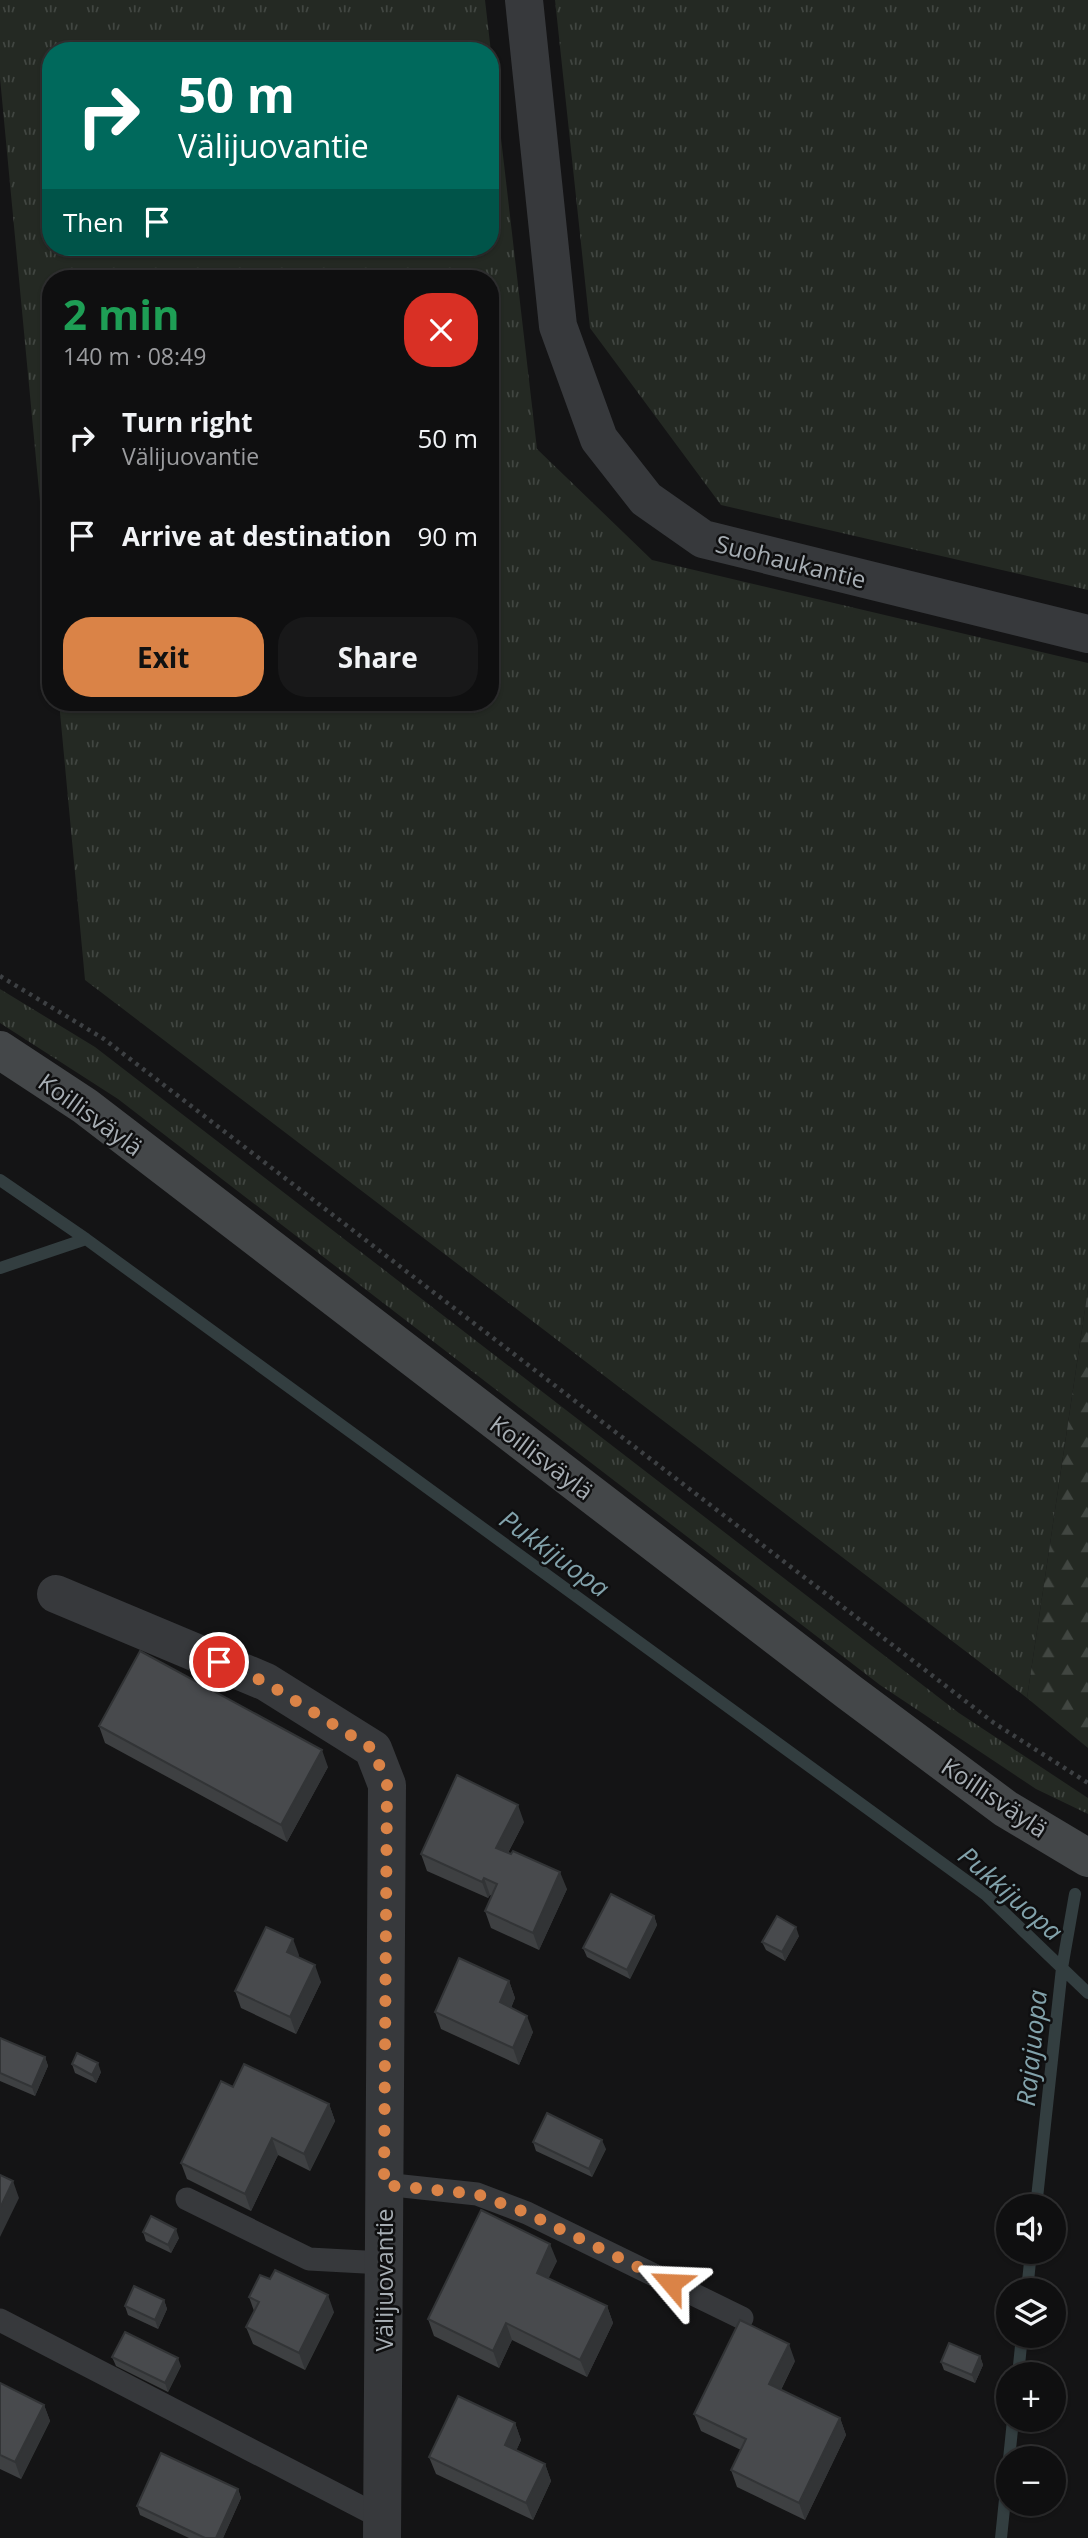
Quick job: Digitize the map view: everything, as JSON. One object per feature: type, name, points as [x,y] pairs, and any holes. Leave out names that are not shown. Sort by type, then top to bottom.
[{"type":"main road","name":"Koillisväylä","points":[[0,1050],[96,1115],[995,1801],[1088,1858]]},
{"type":"street","name":"Suohaukantie","points":[[524,0],[558,326],[599,439],[646,499],[704,540],[1088,634]]},
{"type":"street","name":"Välijuovantie","points":[[56,1594],[265,1682],[373,1749],[387,1785],[382,2528]]},
{"type":"lane","points":[[384,2185],[477,2194],[527,2213],[742,2318]]},
{"type":"lane","points":[[187,2199],[309,2259],[383,2263]]},
{"type":"lane","points":[[0,2320],[382,2528]]},
{"type":"path","points":[[0,976],[104,1038],[994,1723],[1088,1783]]},
{"type":"green space","points":[[0,0],[485,0],[490,42],[42,42],[42,256],[499,256],[499,121],[537,449],[652,560],[1088,663],[1088,1289],[1027,1698],[85,980],[60,711],[499,711],[499,270],[42,270],[42,523],[0,78]]},
{"type":"green space","points":[[555,0],[1088,0],[1088,590],[721,505],[590,328]]},
{"type":"green space","points":[[0,989],[95,1047],[959,1713],[1088,1798],[1088,1814],[1036,1789],[880,1685],[118,1099],[0,1023]]},
{"type":"green space","points":[[1088,1289],[1088,1748],[1027,1698]]},
{"type":"building","points":[[140,1651],[322,1750],[281,1825],[99,1726]]},
{"type":"building","points":[[457,1775],[518,1805],[496,1848],[511,1854],[513,1851],[560,1872],[533,1933],[485,1911],[497,1884],[484,1878],[482,1882],[421,1854]]},
{"type":"building","points":[[611,1894],[654,1916],[627,1970],[583,1948]]},
{"type":"building","points":[[777,1916],[796,1927],[782,1952],[762,1942]]},
{"type":"building","points":[[266,1927],[293,1939],[287,1952],[315,1965],[290,2017],[235,1991]]},
{"type":"building","points":[[459,1958],[509,1981],[500,2002],[527,2016],[513,2048],[435,2012]]},
{"type":"building","points":[[0,2038],[45,2057],[32,2087],[0,2073]]},
{"type":"building","points":[[77,2053],[98,2063],[92,2075],[72,2064]]},
{"type":"building","points":[[244,2064],[329,2104],[304,2154],[272,2138],[245,2194],[181,2163],[221,2081],[233,2087]]},
{"type":"building","points":[[547,2113],[602,2140],[589,2169],[533,2142]]},
{"type":"building","points":[[0,2175],[13,2181],[0,2208]]},
{"type":"building","points":[[481,2210],[550,2244],[537,2273],[607,2306],[580,2360],[506,2323],[493,2351],[428,2319]]},
{"type":"building","points":[[151,2216],[176,2229],[168,2245],[143,2232]]},
{"type":"building","points":[[275,2270],[328,2295],[299,2353],[246,2327],[259,2302],[249,2297],[260,2275],[270,2279]]},
{"type":"building","points":[[134,2286],[164,2300],[155,2320],[125,2306]]},
{"type":"building","points":[[740,2320],[789,2344],[769,2384],[840,2418],[799,2503],[731,2470],[746,2439],[694,2414]]},
{"type":"building","points":[[125,2332],[178,2358],[165,2383],[112,2357]]},
{"type":"building","points":[[949,2343],[980,2356],[972,2375],[941,2362]]},
{"type":"building","points":[[0,2383],[44,2405],[15,2462],[0,2455]]},
{"type":"building","points":[[458,2396],[515,2423],[505,2445],[545,2464],[526,2503],[429,2457]]},
{"type":"building","points":[[161,2453],[238,2489],[216,2538],[205,2538],[137,2506]]},
{"type":"waterway","points":[[0,1180],[86,1239]]},
{"type":"waterway","name":"Pukkijuopa","points":[[0,1268],[86,1239],[986,1895],[1088,1993]]},
{"type":"waterway","name":"Rajajuopa","points":[[1037,2194],[1062,1968],[1075,1894]]},
{"type":"waterway","name":"Rajajuopa","points":[[1028,2278],[1030,2264]]},
{"type":"waterway","name":"Rajajuopa","points":[[1019,2362],[1021,2348]]},
{"type":"waterway","name":"Rajajuopa","points":[[1010,2446],[1012,2432]]},
{"type":"waterway","name":"Rajajuopa","points":[[1001,2538],[1003,2516]]},
{"type":"route","points":[[219,1662],[265,1682],[373,1749],[387,1785],[384,2185],[477,2194],[527,2213],[671,2283]]}]
